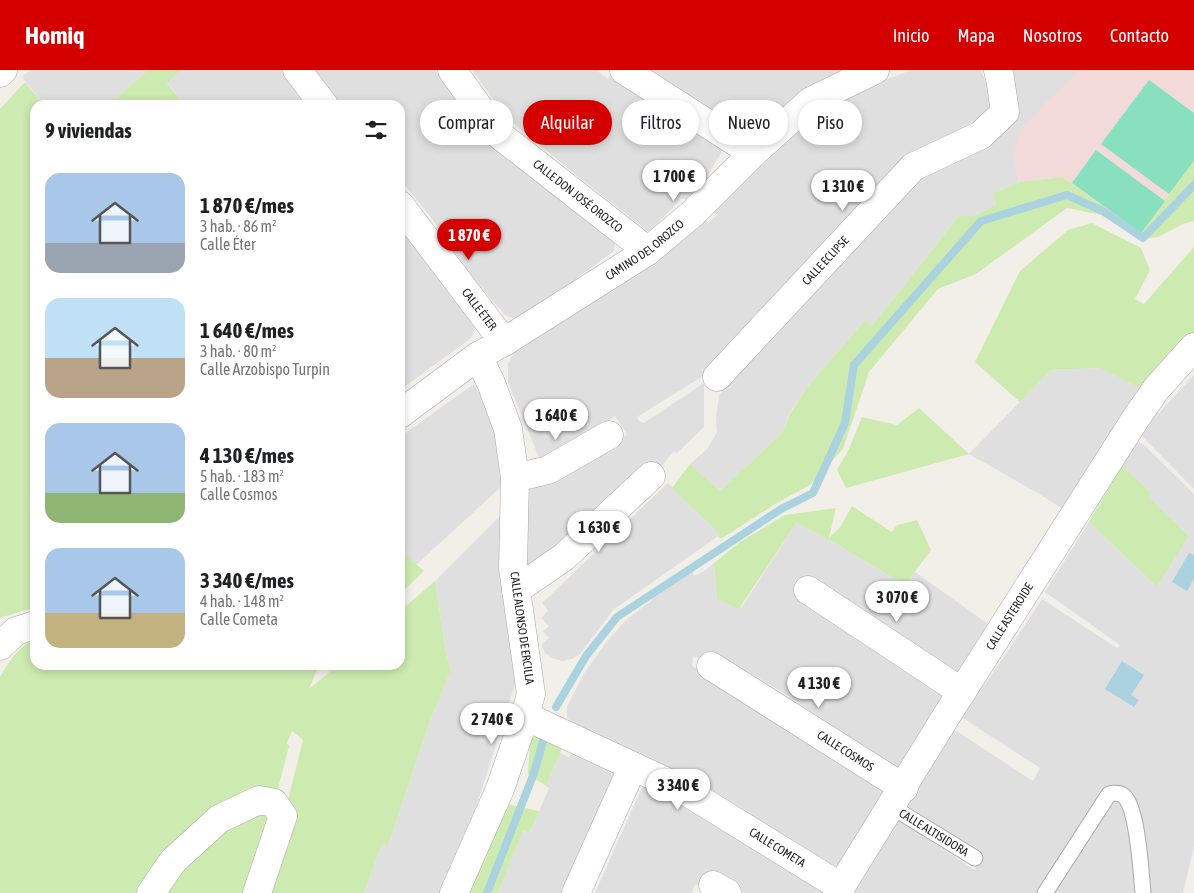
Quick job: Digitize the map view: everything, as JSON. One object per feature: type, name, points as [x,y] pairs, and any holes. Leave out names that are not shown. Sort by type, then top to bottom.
[{"type":"street","points":[[0,73],[3,70]]},
{"type":"street","points":[[297,70],[320,100]]},
{"type":"street","name":"CALLE DON JOSÉ OROZCO","points":[[452,70],[498,133],[648,251]]},
{"type":"street","points":[[624,70],[753,153]]},
{"type":"street","name":"CAMINO DEL OROZCO","points":[[405,410],[478,356],[504,342],[648,251],[692,214],[753,153],[811,101],[875,70]]},
{"type":"street","name":"CALLE ECLIPSE","points":[[717,378],[914,167],[981,135],[1005,112],[998,70]]},
{"type":"street","name":"CALLE ÉTER","points":[[405,212],[504,342]]},
{"type":"street","name":"CALLE ASTEROIDE","points":[[839,890],[1136,418],[1157,388],[1194,347]]},
{"type":"street","name":"CALLE ALONSO DE ERCILLA","points":[[454,893],[500,789],[531,694],[513,568],[515,478],[508,429],[491,383],[478,356]]},
{"type":"street","points":[[515,478],[548,470],[609,435]]},
{"type":"street","points":[[516,590],[564,557],[651,476]]},
{"type":"street","points":[[808,590],[962,692]]},
{"type":"street","points":[[0,646],[16,631],[30,627]]},
{"type":"street","name":"CALLE COSMOS","points":[[711,666],[898,797]]},
{"type":"street","name":"CALLE COMETA","points":[[525,716],[684,790],[839,890]]},
{"type":"street","points":[[576,893],[633,766]]},
{"type":"street","points":[[151,893],[173,861],[219,819],[259,800],[274,803],[283,816],[257,893]]},
{"type":"lane","points":[[1045,893],[1109,794],[1117,793],[1125,797],[1136,820],[1143,893]]},
{"type":"lane","name":"CALLE ALTISIDORA","points":[[898,797],[974,858]]},
{"type":"shaded area","points":[[30,70],[148,70],[114,100],[40,100],[22,77]]},
{"type":"shaded area","points":[[181,70],[281,70],[306,100],[181,100],[167,82]]},
{"type":"shaded area","points":[[314,70],[435,70],[456,100],[420,100],[420,145],[494,145],[615,242],[614,251],[530,313],[513,318],[505,315],[471,275],[429,215],[405,185],[405,100],[338,100]]},
{"type":"shaded area","points":[[472,70],[596,70],[608,79],[610,75],[646,100],[622,100],[622,145],[699,145],[699,133],[709,139],[709,145],[719,145],[724,148],[704,182],[687,199],[681,199],[649,232],[540,145],[612,145],[612,100],[523,100],[523,131],[513,123],[513,100],[494,100]]},
{"type":"shaded area","points":[[648,70],[844,70],[814,88],[798,94],[788,104],[788,100],[709,100],[709,110],[699,103],[699,100],[694,100]]},
{"type":"shaded area","points":[[911,70],[981,70],[995,105],[708,373],[637,417],[639,421],[644,423],[704,383],[704,427],[677,453],[674,451],[658,471],[572,539],[529,565],[526,562],[525,486],[620,442],[627,434],[615,416],[585,437],[540,460],[508,382],[508,364],[514,352],[704,218],[708,223],[717,215],[712,210],[782,145],[788,145],[788,140],[798,130],[798,145],[862,145],[862,100],[842,100]]},
{"type":"shaded area","points":[[1009,70],[1081,70],[1039,110],[1041,112],[1022,126],[1014,156],[1019,182],[993,193],[996,205],[973,216],[959,216],[872,326],[865,320],[807,387],[790,413],[782,433],[720,491],[690,464],[707,449],[717,432],[716,418],[719,395],[740,374],[736,370],[908,184],[1015,117],[1017,96]]},
{"type":"shaded area","points":[[1081,70],[1194,70],[1194,161],[1141,233],[1062,177],[1019,182],[1014,156],[1022,126],[1040,112],[1038,110]]},
{"type":"shaded area","points":[[405,232],[474,322],[475,328],[471,338],[405,386]]},
{"type":"shaded area","points":[[1102,368],[1145,391],[1066,511],[969,454],[1051,370]]},
{"type":"shaded area","points":[[1194,375],[1194,489],[1141,435],[1156,410],[1159,413]]},
{"type":"shaded area","points":[[474,384],[493,423],[503,485],[416,565],[405,555],[405,433]]},
{"type":"shaded area","points":[[1138,441],[1194,494],[1194,846],[1183,893],[853,893],[898,819],[974,870],[984,856],[907,806],[955,730],[1033,781],[1040,768],[961,717],[1042,599],[1117,648],[1120,645],[1045,592],[1089,522],[1157,587],[1189,536],[1149,497],[1151,493],[1122,465]]},
{"type":"shaded area","points":[[668,483],[721,534],[613,610],[580,654],[572,659],[562,661],[545,653],[541,645],[549,638],[543,631],[549,626],[541,618],[548,611],[542,603]]},
{"type":"shaded area","points":[[500,516],[500,576],[517,678],[475,811],[444,893],[364,893],[382,844],[388,846],[429,724],[451,670],[446,653],[435,581]]},
{"type":"shaded area","points":[[796,523],[828,539],[905,585],[915,572],[991,626],[960,675],[805,577],[795,597],[945,695],[898,770],[782,692],[716,653],[710,651],[706,660],[693,656],[692,666],[742,696],[892,794],[842,866],[836,867],[688,776],[575,725],[570,722],[567,716],[567,707],[583,675],[605,644],[624,622],[679,578],[692,571],[694,576],[714,563],[717,599],[740,610]]},
{"type":"shaded area","points":[[572,752],[614,771],[616,774],[566,893],[498,893],[523,831],[530,833],[549,788],[546,786],[560,753],[569,757]]},
{"type":"shaded area","points":[[644,783],[682,798],[825,893],[744,893],[723,878],[709,871],[703,886],[695,884],[692,893],[595,893]]},
{"type":"green space","points":[[148,70],[181,70],[167,83],[181,100],[114,100]]},
{"type":"green space","points":[[1149,80],[1194,113],[1194,161],[1169,194],[1101,144]]},
{"type":"green space","points":[[25,82],[40,100],[30,100],[30,609],[0,618],[0,109]]},
{"type":"green space","points":[[1096,150],[1165,201],[1141,233],[1072,183]]},
{"type":"green space","points":[[1194,161],[1194,221],[1183,224],[1158,237],[1143,239],[1101,215],[1067,208],[976,274],[938,289],[869,372],[843,449],[810,485],[777,503],[721,539],[718,536],[720,534],[672,488],[690,464],[720,491],[782,433],[790,414],[807,387],[865,320],[872,326],[959,216],[973,216],[996,205],[993,193],[1019,182],[1062,177],[1141,233]]},
{"type":"green space","points":[[1092,223],[1141,248],[1150,270],[1135,299],[1144,304],[1194,247],[1194,334],[1165,364],[1145,391],[1101,368],[1051,370],[1020,402],[975,362],[1020,271],[1068,230]]},
{"type":"green space","points":[[919,408],[969,454],[846,488],[837,470],[849,449],[862,417],[897,425]]},
{"type":"green space","points":[[1122,465],[1151,493],[1149,497],[1189,536],[1157,587],[1089,522]]},
{"type":"green space","points":[[852,506],[892,532],[897,525],[917,520],[931,550],[905,585],[828,539],[796,523],[740,610],[717,599],[714,563],[740,542],[785,515],[836,508],[829,538],[841,526]]},
{"type":"green space","points":[[405,554],[424,571],[405,589]]},
{"type":"green space","points":[[435,581],[446,653],[451,670],[429,724],[388,846],[382,844],[364,893],[262,893],[269,876],[303,740],[292,731],[287,743],[289,746],[251,893],[0,893],[0,677],[19,650],[29,642],[30,670],[317,670],[309,689],[332,670],[405,670],[405,607]]},
{"type":"green space","points":[[536,736],[563,746],[546,786],[528,774],[530,740]]},
{"type":"green space","points":[[502,803],[539,811],[530,833],[523,831],[498,893],[464,893]]},
{"type":"water","points":[[1189,553],[1194,555],[1194,579],[1187,591],[1172,582]]},
{"type":"water","points":[[1122,661],[1144,675],[1131,695],[1139,700],[1134,707],[1105,689]]},
{"type":"waterway","points":[[556,707],[586,656],[617,617],[781,509],[813,493],[845,423],[854,365],[981,221],[1067,195],[1103,211],[1143,238],[1194,185]]},
{"type":"waterway","points":[[487,893],[534,773],[544,738]]}]
